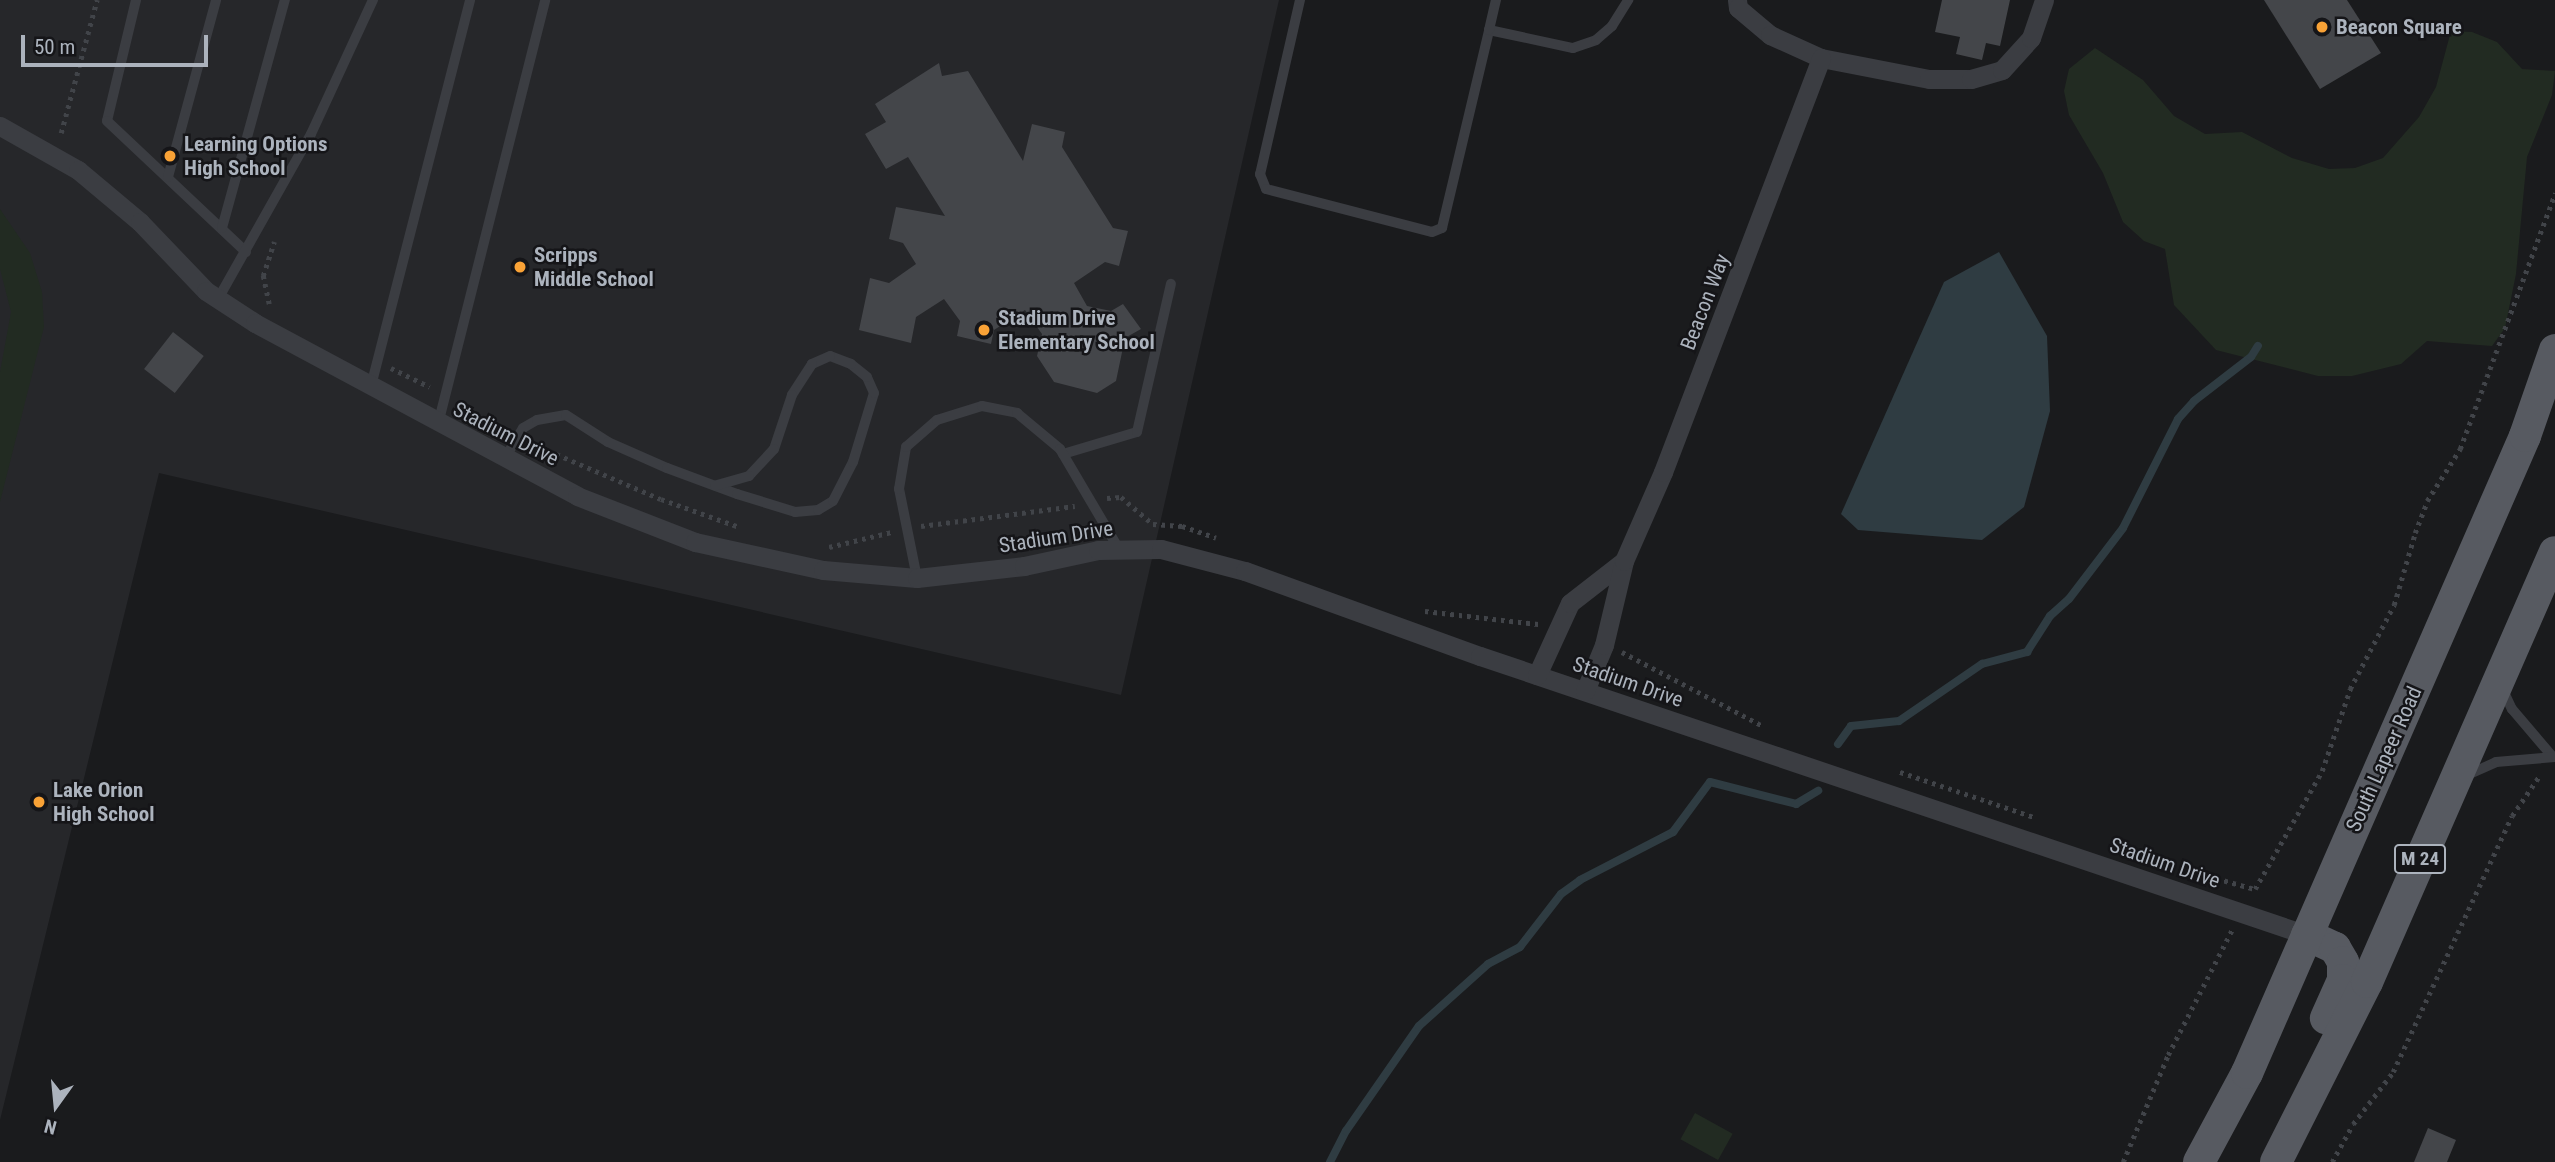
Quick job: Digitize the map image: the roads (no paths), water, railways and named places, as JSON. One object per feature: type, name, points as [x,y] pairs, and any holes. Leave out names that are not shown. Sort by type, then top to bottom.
[{"type":"main road","name":"South Lapeer Road","points":[[2199,1162],[2246,1073],[2307,935],[2525,436],[2555,350]]},
{"type":"main road","name":"M 24","points":[[2276,1162],[2367,982],[2501,673],[2541,594],[2555,552]]},
{"type":"main road","points":[[2260,1162],[2263,1144],[2343,981],[2343,962],[2334,948],[2307,935]]},
{"type":"street","points":[[1737,0],[1738,8],[1770,35],[1821,58],[1929,79],[1971,79],[2002,70],[2031,38],[2044,0]]},
{"type":"street","name":"Beacon Way","points":[[1585,691],[1604,645],[1624,561],[1663,472],[1821,58]]},
{"type":"street","name":"Stadium Drive","points":[[0,127],[78,170],[218,299],[438,425],[577,496],[695,542],[833,572],[917,578],[1119,550],[1161,549],[1245,571],[1537,675],[2307,935]]},
{"type":"street","name":"Beacon Way","points":[[1537,675],[1570,603],[1624,561]]},
{"type":"lane","points":[[136,0],[107,121],[246,252]]},
{"type":"lane","points":[[168,177],[216,0]]},
{"type":"lane","points":[[222,228],[285,0]]},
{"type":"lane","points":[[218,299],[311,134],[373,0]]},
{"type":"lane","points":[[371,388],[470,0]]},
{"type":"lane","points":[[438,425],[545,0]]},
{"type":"lane","points":[[1300,0],[1260,174],[1266,189],[1433,232],[1442,229],[1496,0]]},
{"type":"lane","points":[[1489,30],[1573,48],[1596,40],[1612,26],[1628,0]]},
{"type":"lane","points":[[1063,454],[1137,432],[1171,284]]},
{"type":"lane","points":[[505,459],[523,428],[537,420],[566,415],[608,442],[715,486],[795,512],[818,510],[833,501],[870,413],[874,393],[867,377],[851,364],[830,356],[812,364],[792,395],[774,449],[749,476],[715,486]]},
{"type":"lane","points":[[917,578],[899,489],[906,447],[937,421],[982,406],[1017,413],[1063,454],[1119,550]]},
{"type":"lane","points":[[2501,673],[2503,694],[2512,709],[2554,757]]},
{"type":"lane","points":[[2455,780],[2496,762],[2554,757]]},
{"type":"waterway","points":[[1838,744],[1851,726],[1899,721],[1982,664],[2027,652],[2050,616],[2069,599],[2123,528],[2178,419],[2194,401],[2251,357],[2258,346]]},
{"type":"waterway","points":[[1330,1162],[1346,1131],[1419,1026],[1488,964],[1520,947],[1561,894],[1580,880],[1673,832],[1710,782],[1796,804],[1818,791]]},
{"type":"place","name":"Beacon Square","points":[[2322,27]]},
{"type":"place","name":"Learning Options High School","points":[[170,156]]},
{"type":"place","name":"Scripps Middle School","points":[[520,267]]},
{"type":"place","name":"Stadium Drive Elementary School","points":[[984,330]]},
{"type":"place","name":"Lake Orion High School","points":[[39,802]]}]
